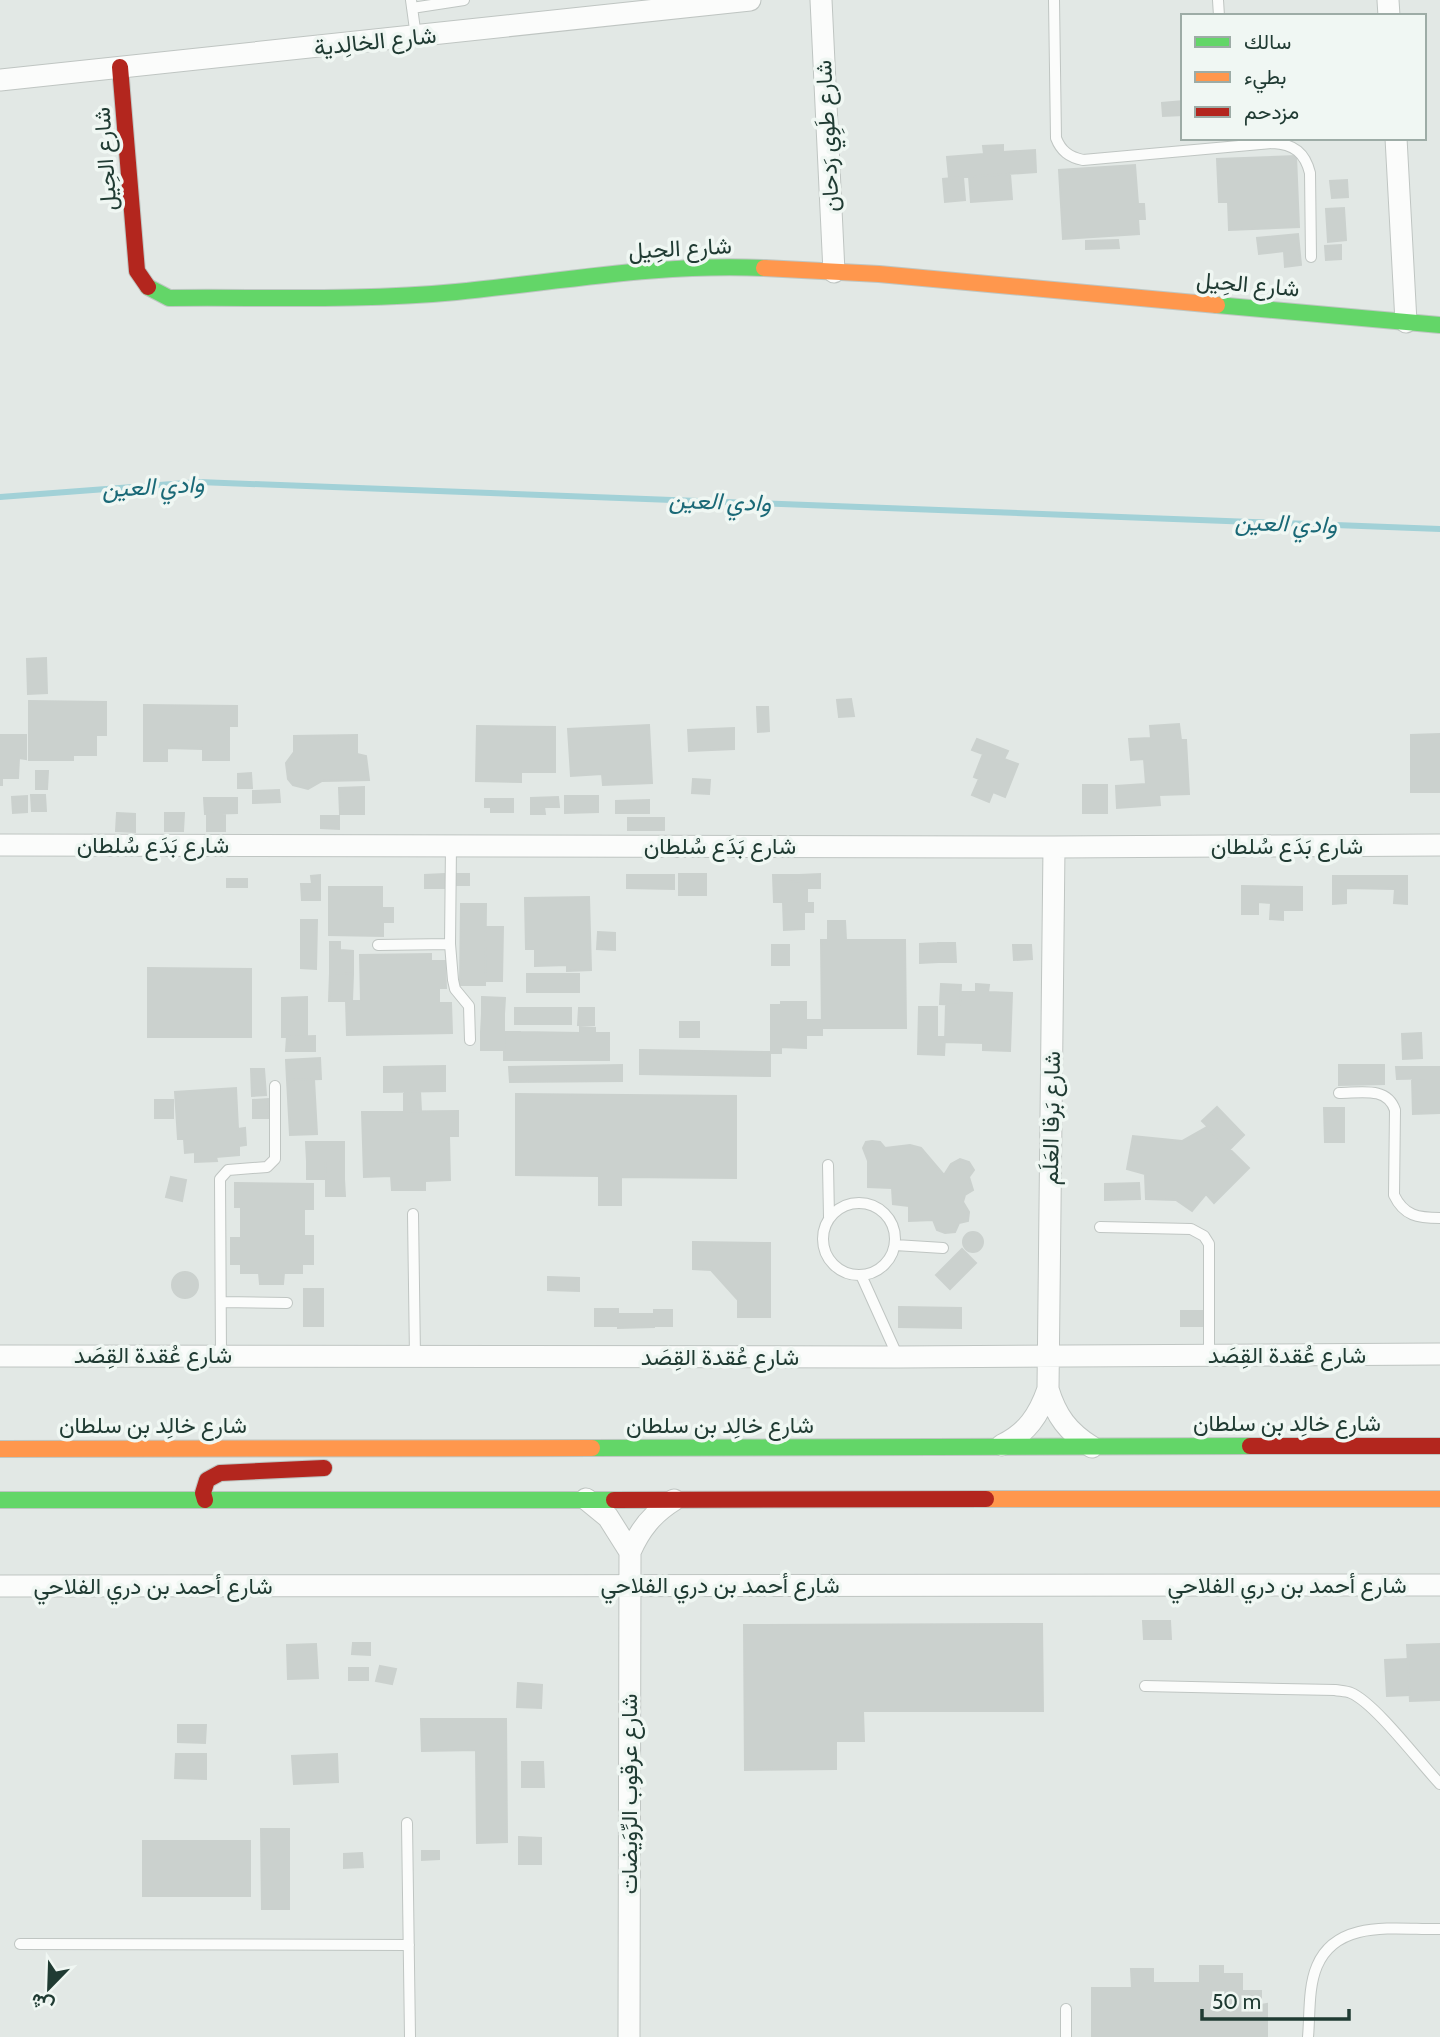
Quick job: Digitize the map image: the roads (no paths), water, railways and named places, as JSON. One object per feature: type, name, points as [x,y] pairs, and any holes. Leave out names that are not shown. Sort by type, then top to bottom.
[{"type":"main road","name":"شارع الحِيل","points":[[120,67],[135,259],[142,282],[158,296],[383,296],[455,292],[621,273],[697,268],[773,268],[1128,296],[1440,325]]},
{"type":"main road","name":"شارع خالِد بن سلطان","points":[[0,1449],[1440,1446]]},
{"type":"main road","points":[[425,1465],[470,1460],[513,1447]]},
{"type":"main road","points":[[205,1500],[203,1493],[207,1480],[220,1473],[343,1468]]},
{"type":"main road","points":[[1360,1499],[1394,1484]]},
{"type":"main road","points":[[0,1500],[1440,1499]]},
{"type":"street","name":"شارع الخالِدية","points":[[0,80],[750,0]]},
{"type":"street","name":"شارع طَوِي رَدحان","points":[[821,0],[834,272]]},
{"type":"street","points":[[1396,140],[1406,321]]},
{"type":"street","name":"شارع بَدَع سُلطان","points":[[0,845],[1440,845]]},
{"type":"street","name":"شارع بَرقا العَلَم","points":[[1054,847],[1048,1389],[1053,1407],[1063,1424],[1076,1437],[1092,1447]]},
{"type":"street","name":"شارع عُقدة القِصَد","points":[[0,1356],[1048,1357],[1440,1354]]},
{"type":"street","name":"شارع بَرقا العَلَم","points":[[997,1447],[1015,1438],[1030,1425],[1041,1408],[1048,1389]]},
{"type":"street","points":[[586,1499],[608,1517],[630,1552],[644,1527],[664,1506],[676,1499]]},
{"type":"street","name":"شارع عرقوب الرِّوَيضات","points":[[629,2037],[630,1552]]},
{"type":"street","name":"شارع أحمد بن دري الفلاحي","points":[[0,1586],[1440,1585]]},
{"type":"lane","points":[[416,37],[411,4],[464,0]]},
{"type":"lane","points":[[1054,0],[1056,138],[1069,156],[1083,160],[1226,143],[1284,143],[1294,147],[1302,153],[1310,173],[1311,257]]},
{"type":"lane","points":[[450,846],[450,944],[455,989],[470,1006],[470,1040]]},
{"type":"lane","points":[[378,945],[450,944]]},
{"type":"lane","points":[[221,1355],[220,1179],[228,1170],[261,1169],[272,1164],[275,1159],[275,1086]]},
{"type":"lane","points":[[1339,1093],[1379,1093],[1392,1102],[1395,1110],[1394,1195],[1406,1213],[1416,1217],[1440,1218]]},
{"type":"lane","points":[[828,1165],[829,1217],[823,1240],[831,1263],[845,1272],[861,1275],[877,1271],[889,1261],[895,1245],[895,1229],[887,1215],[874,1205],[857,1202],[842,1206],[829,1217]]},
{"type":"lane","points":[[413,1214],[415,1357]]},
{"type":"lane","points":[[1100,1227],[1191,1229],[1204,1236],[1209,1244],[1209,1356]]},
{"type":"lane","points":[[895,1245],[943,1248]]},
{"type":"lane","points":[[861,1275],[898,1357]]},
{"type":"lane","points":[[221,1302],[287,1303]]},
{"type":"lane","points":[[1145,1686],[1335,1690],[1350,1693],[1378,1714],[1440,1784]]},
{"type":"lane","points":[[407,1823],[410,2037]]},
{"type":"lane","points":[[1308,2037],[1312,1985],[1317,1966],[1327,1950],[1342,1937],[1360,1930],[1440,1929]]},
{"type":"lane","points":[[20,1944],[409,1945]]},
{"type":"lane","points":[[1066,2010],[1066,2037]]},
{"type":"waterway","name":"وادي العين","points":[[0,497],[199,482],[1440,529]]}]
